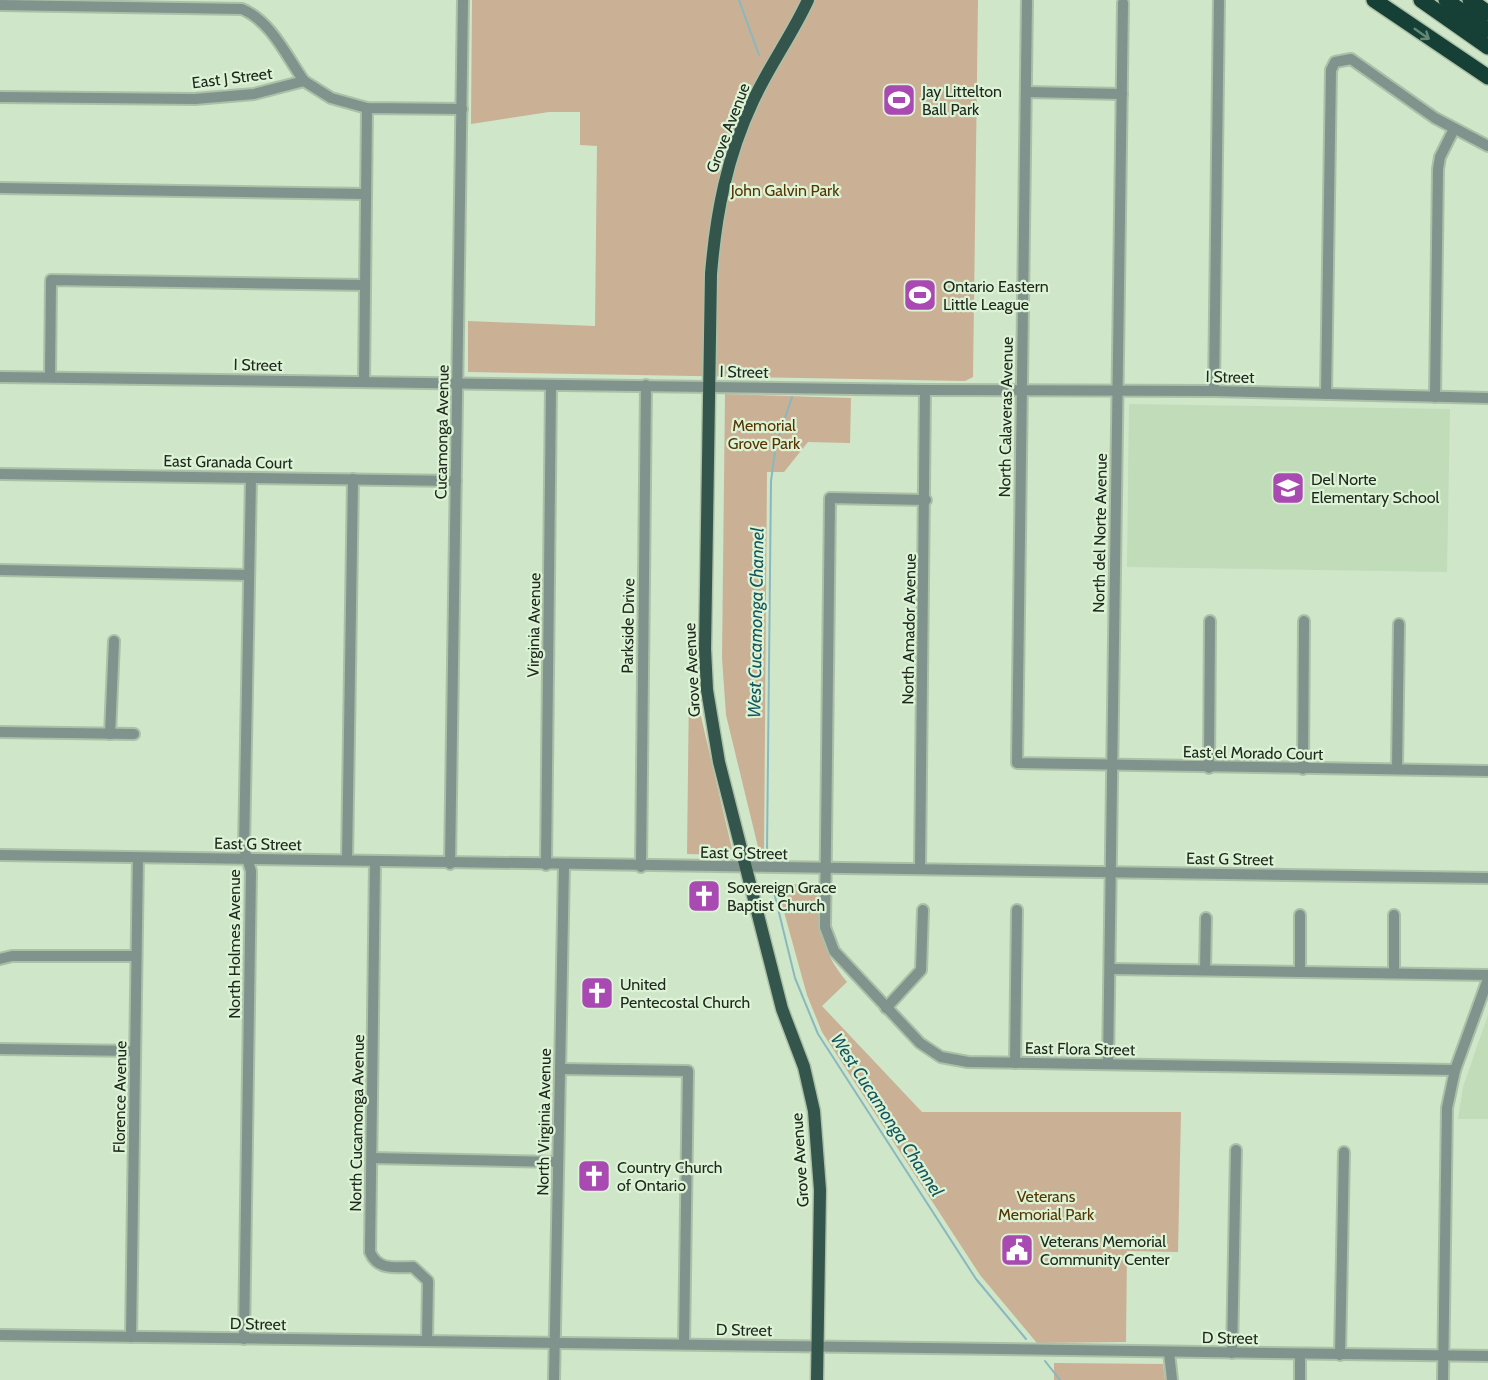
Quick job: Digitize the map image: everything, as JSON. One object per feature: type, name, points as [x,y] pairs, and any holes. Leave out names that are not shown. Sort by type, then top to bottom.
[{"type":"highway","points":[[1374,0],[1488,77]]},
{"type":"highway","points":[[1421,0],[1488,47]]},
{"type":"highway","points":[[1446,0],[1488,30]]},
{"type":"highway","points":[[1470,0],[1488,13]]},
{"type":"main road","name":"Grove Avenue","points":[[808,0],[753,101],[727,168],[715,226],[711,274],[709,386],[707,690],[719,762],[782,1009],[804,1067],[814,1111],[819,1158],[817,1380]]},
{"type":"street","name":"Cucamonga Avenue","points":[[450,864],[463,0]]},
{"type":"street","name":"North Calaveras Avenue","points":[[1017,763],[1027,0]]},
{"type":"street","points":[[1214,392],[1219,0]]},
{"type":"street","name":"North del Norte Avenue","points":[[1108,1064],[1123,3]]},
{"type":"street","points":[[0,5],[242,9],[254,14],[264,23],[304,81],[331,98],[367,108],[462,109]]},
{"type":"street","points":[[1326,394],[1331,69],[1335,62],[1342,58],[1351,59],[1454,129],[1488,146]]},
{"type":"street","name":"East J Street","points":[[0,97],[195,99],[254,94],[304,81]]},
{"type":"street","points":[[1026,92],[1122,94]]},
{"type":"street","points":[[364,382],[367,108]]},
{"type":"street","points":[[1435,397],[1438,169],[1440,158],[1454,129]]},
{"type":"street","points":[[0,188],[366,194]]},
{"type":"street","points":[[50,377],[51,280],[365,285]]},
{"type":"street","name":"I Street","points":[[0,376],[1214,392],[1488,398]]},
{"type":"street","name":"Virginia Avenue","points":[[546,865],[551,385]]},
{"type":"street","name":"Parkside Drive","points":[[641,867],[646,385]]},
{"type":"street","name":"North Amador Avenue","points":[[920,869],[926,390]]},
{"type":"street","name":"East Granada Court","points":[[0,474],[456,481]]},
{"type":"street","name":"North Holmes Avenue","points":[[244,1339],[251,872],[244,848],[251,478]]},
{"type":"street","points":[[347,860],[353,479]]},
{"type":"street","name":"East Flora Street","points":[[926,500],[830,498],[825,927],[834,951],[886,1008],[920,1043],[941,1057],[968,1062],[1455,1070]]},
{"type":"street","points":[[0,570],[249,575]]},
{"type":"street","points":[[1209,768],[1210,621]]},
{"type":"street","points":[[1303,769],[1304,621]]},
{"type":"street","points":[[1397,769],[1398,624]]},
{"type":"street","points":[[110,734],[114,641]]},
{"type":"street","points":[[0,732],[134,734]]},
{"type":"street","name":"East el Morado Court","points":[[1017,763],[1488,771]]},
{"type":"street","name":"East G Street","points":[[0,855],[641,867],[1488,878]]},
{"type":"street","name":"Florence Avenue","points":[[131,1337],[138,858]]},
{"type":"street","name":"North Cucamonga Avenue","points":[[375,862],[370,1252],[381,1266],[413,1267],[428,1281],[427,1341]]},
{"type":"street","name":"North Virginia Avenue","points":[[554,1380],[564,865]]},
{"type":"street","points":[[886,1008],[921,970],[923,910]]},
{"type":"street","points":[[1015,1063],[1017,910]]},
{"type":"street","points":[[1300,915],[1300,972]]},
{"type":"street","points":[[1394,915],[1394,973]]},
{"type":"street","points":[[1205,970],[1206,918]]},
{"type":"street","points":[[0,959],[12,956],[136,956]]},
{"type":"street","points":[[1111,969],[1394,973],[1488,977],[1455,1070],[1447,1108],[1443,1380]]},
{"type":"street","points":[[0,1048],[135,1051]]},
{"type":"street","points":[[561,1069],[688,1071],[684,1344]]},
{"type":"street","points":[[1232,1353],[1236,1150]]},
{"type":"street","points":[[1340,1355],[1344,1152]]},
{"type":"street","points":[[372,1158],[558,1162]]},
{"type":"street","name":"D Street","points":[[0,1335],[1488,1356]]},
{"type":"street","points":[[1169,1352],[1172,1380]]},
{"type":"street","points":[[1300,1354],[1300,1380]]},
{"type":"shaded area","name":"Del Norte Elementary School","points":[[1129,404],[1450,409],[1447,572],[1127,567]]},
{"type":"shaded area","points":[[1488,1015],[1488,1119],[1458,1119],[1463,1087]]},
{"type":"green space","name":"John Galvin Park","points":[[472,0],[978,0],[973,377],[965,381],[468,372],[468,321],[595,326],[597,146],[580,145],[580,112],[549,112],[471,124]]},
{"type":"green space","name":"Memorial Grove Park","points":[[725,394],[851,398],[850,443],[808,442],[784,472],[767,472],[764,852],[759,851],[726,715],[722,658]]},
{"type":"green space","points":[[689,691],[695,691],[732,849],[727,855],[687,854]]},
{"type":"green space","name":"Veterans Memorial Park","points":[[776,883],[817,886],[820,926],[826,948],[847,982],[822,1006],[922,1112],[1181,1112],[1178,1252],[1127,1251],[1126,1342],[1037,1343],[980,1275],[822,1032],[807,995]]},
{"type":"green space","points":[[1054,1363],[1163,1364],[1165,1380],[1054,1380]]},
{"type":"waterway","name":"West Cucamonga Channel","points":[[739,0],[759,55]]},
{"type":"waterway","name":"West Cucamonga Channel","points":[[767,851],[771,481],[776,445],[792,397]]},
{"type":"waterway","name":"West Cucamonga Channel","points":[[772,884],[795,978],[818,1034],[976,1279],[1026,1339]]},
{"type":"waterway","name":"West Cucamonga Channel","points":[[1045,1361],[1060,1380]]},
{"type":"place","name":"Jay Littelton Ball Park","points":[[899,100]]},
{"type":"place","name":"Ontario Eastern Little League","points":[[920,295]]},
{"type":"place","name":"Del Norte Elementary School","points":[[1288,488]]},
{"type":"place","name":"Sovereign Grace Baptist Church","points":[[704,896]]},
{"type":"place","name":"United Pentecostal Church","points":[[597,993]]},
{"type":"place","name":"Country Church of Ontario","points":[[594,1176]]},
{"type":"place","name":"Veterans Memorial Community Center","points":[[1017,1250]]}]
